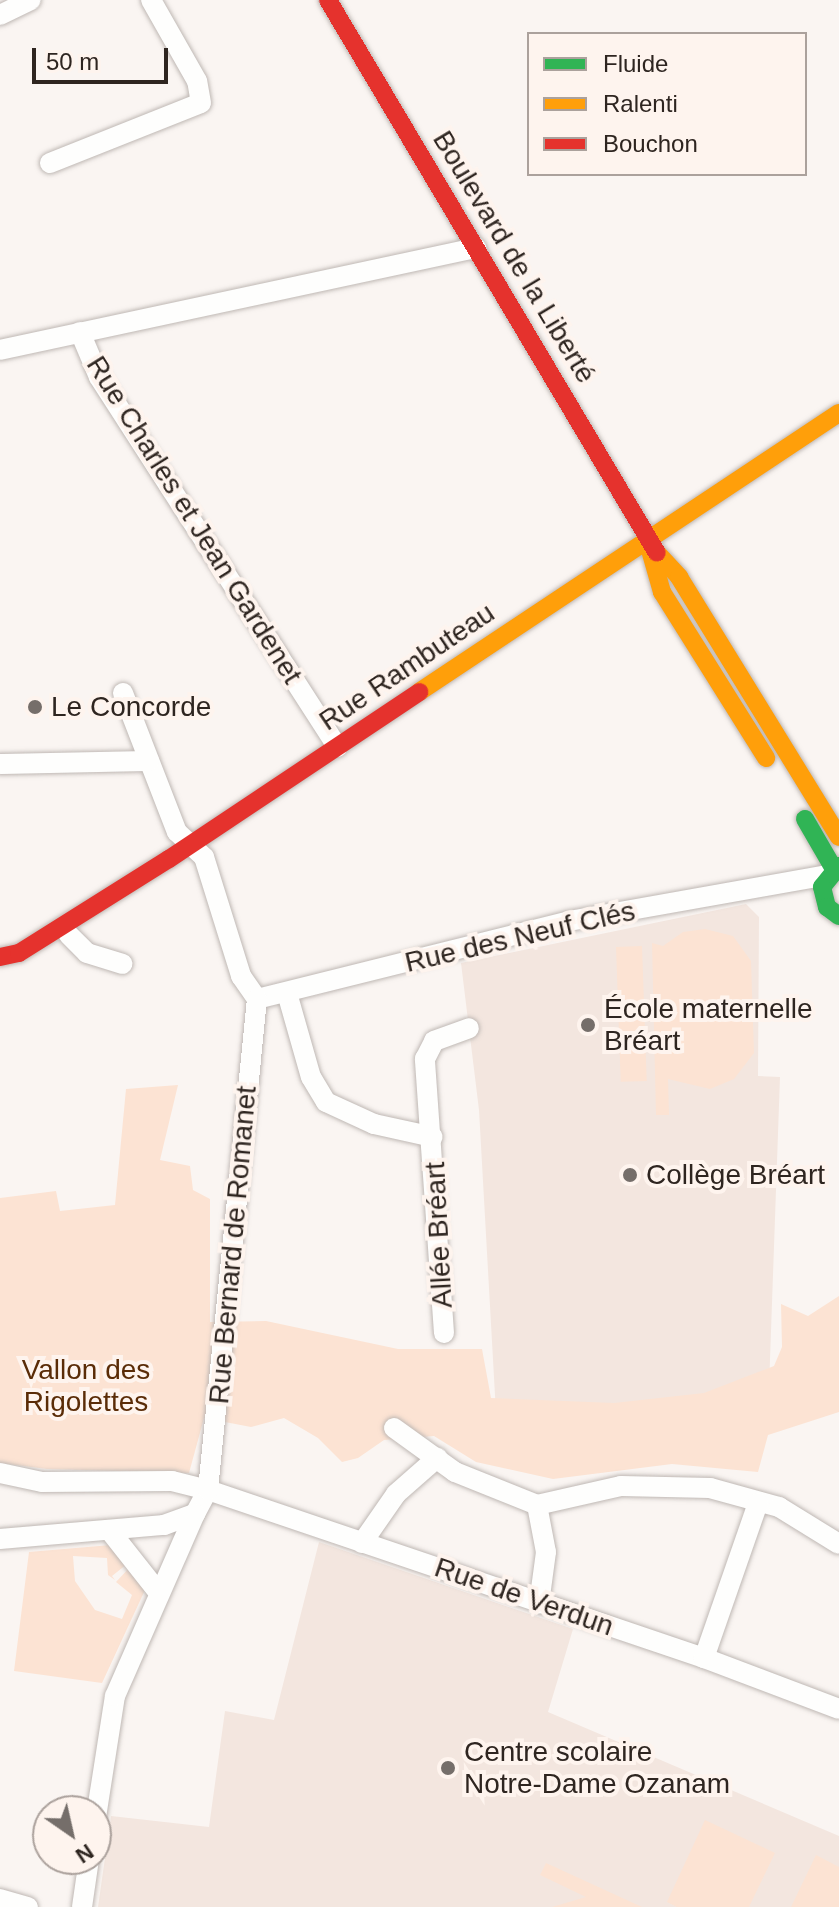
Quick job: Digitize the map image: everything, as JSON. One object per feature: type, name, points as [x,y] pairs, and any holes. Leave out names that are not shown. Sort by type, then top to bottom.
[{"type":"main road","name":"Boulevard de la Liberté","points":[[328,0],[648,544]]},
{"type":"main road","name":"Rue Rambuteau","points":[[0,957],[46,937],[191,844],[648,544],[839,413]]},
{"type":"main road","points":[[679,577],[692,514]]},
{"type":"main road","points":[[648,544],[679,577],[829,838],[823,900],[839,916]]},
{"type":"main road","points":[[648,544],[662,592],[829,838]]},
{"type":"main road","points":[[598,575],[637,579],[662,592]]},
{"type":"street","points":[[0,15],[31,0]]},
{"type":"street","points":[[50,163],[201,103],[197,81],[151,0]]},
{"type":"street","points":[[0,350],[476,248]]},
{"type":"street","name":"Rue Charles et Jean Gardenet","points":[[80,332],[99,377],[337,747]]},
{"type":"street","points":[[123,693],[177,832],[204,857],[241,976],[257,999]]},
{"type":"street","points":[[0,764],[149,761]]},
{"type":"street","points":[[827,872],[829,838]]},
{"type":"street","name":"Rue des Neuf Clés","points":[[257,999],[569,921],[785,884],[827,872]]},
{"type":"street","points":[[785,884],[823,900]]},
{"type":"street","points":[[69,935],[87,953],[122,964]]},
{"type":"street","name":"Allée Bréart","points":[[287,993],[311,1077],[326,1102],[374,1124],[433,1137]]},
{"type":"street","name":"Rue Bernard de Romanet","points":[[208,1490],[257,999]]},
{"type":"street","name":"Allée Bréart","points":[[444,1333],[433,1137],[425,1059],[434,1041],[469,1028]]},
{"type":"street","points":[[394,1428],[455,1472],[537,1505],[621,1486],[670,1484],[710,1488],[802,1518],[839,1544]]},
{"type":"street","points":[[362,1543],[396,1494],[437,1458]]},
{"type":"street","name":"Rue de Verdun","points":[[0,1473],[42,1482],[172,1481],[208,1490],[704,1658],[839,1709]]},
{"type":"street","points":[[99,1795],[115,1696],[208,1490]]},
{"type":"street","points":[[704,1658],[758,1503]]},
{"type":"street","points":[[537,1505],[546,1552],[539,1604]]},
{"type":"street","points":[[0,1539],[164,1525],[195,1514]]},
{"type":"street","points":[[110,1531],[159,1593]]},
{"type":"street","points":[[82,1907],[87,1875]]},
{"type":"street","points":[[0,1899],[28,1907]]},
{"type":"shaded area","name":"Collège Bréart","points":[[746,904],[759,917],[758,1076],[780,1077],[768,1416],[496,1413],[479,1110],[461,963]]},
{"type":"shaded area","name":"Centre scolaire Notre-Dame Ozanam","points":[[319,1542],[573,1629],[548,1712],[839,1836],[839,1907],[98,1907],[103,1875],[112,1875],[112,1816],[209,1827],[225,1711],[274,1720]]},
{"type":"green space","points":[[705,929],[733,936],[751,961],[754,1053],[734,1079],[710,1089],[668,1079],[669,1115],[656,1115],[652,943],[663,946],[683,932]]},
{"type":"green space","points":[[642,946],[647,1081],[621,1082],[616,947]]},
{"type":"green space","name":"Vallon des Rigolettes","points":[[178,1085],[160,1160],[190,1166],[193,1190],[210,1199],[210,1322],[266,1321],[398,1349],[482,1349],[491,1398],[614,1403],[704,1393],[774,1366],[782,1347],[781,1304],[808,1316],[839,1296],[839,1412],[768,1435],[758,1472],[672,1464],[553,1479],[476,1462],[434,1436],[384,1440],[358,1458],[342,1462],[318,1438],[284,1418],[251,1427],[204,1418],[189,1473],[47,1469],[0,1463],[0,1198],[56,1191],[60,1211],[115,1205],[126,1089]]},
{"type":"green space","points":[[111,1545],[127,1564],[112,1576],[115,1580],[108,1575],[107,1558],[73,1556],[75,1581],[95,1610],[122,1619],[132,1595],[116,1582],[130,1567],[145,1590],[102,1683],[14,1671],[29,1552]]},
{"type":"green space","points":[[705,1820],[775,1853],[749,1907],[677,1907],[667,1902]]},
{"type":"green space","points":[[816,1855],[839,1867],[839,1907],[791,1907]]},
{"type":"green space","points":[[546,1863],[642,1907],[552,1907],[586,1897],[540,1875]]},
{"type":"traffic: fast","points":[[805,819],[834,869]]},
{"type":"traffic: fast","points":[[839,866],[822,887],[827,907],[839,916]]},
{"type":"traffic: slow","points":[[419,692],[839,413]]},
{"type":"traffic: slow","points":[[650,550],[662,592],[766,758]]},
{"type":"traffic: slow","points":[[657,553],[679,577],[839,837]]},
{"type":"traffic: jam","points":[[328,0],[657,553]]},
{"type":"traffic: jam","points":[[0,957],[19,953],[169,859],[419,692]]},
{"type":"place","name":"Le Concorde","points":[[35,707]]},
{"type":"place","name":"École maternelle Bréart","points":[[588,1025]]},
{"type":"place","name":"Collège Bréart","points":[[630,1175]]},
{"type":"place","name":"Centre scolaire Notre-Dame Ozanam","points":[[448,1768]]}]
